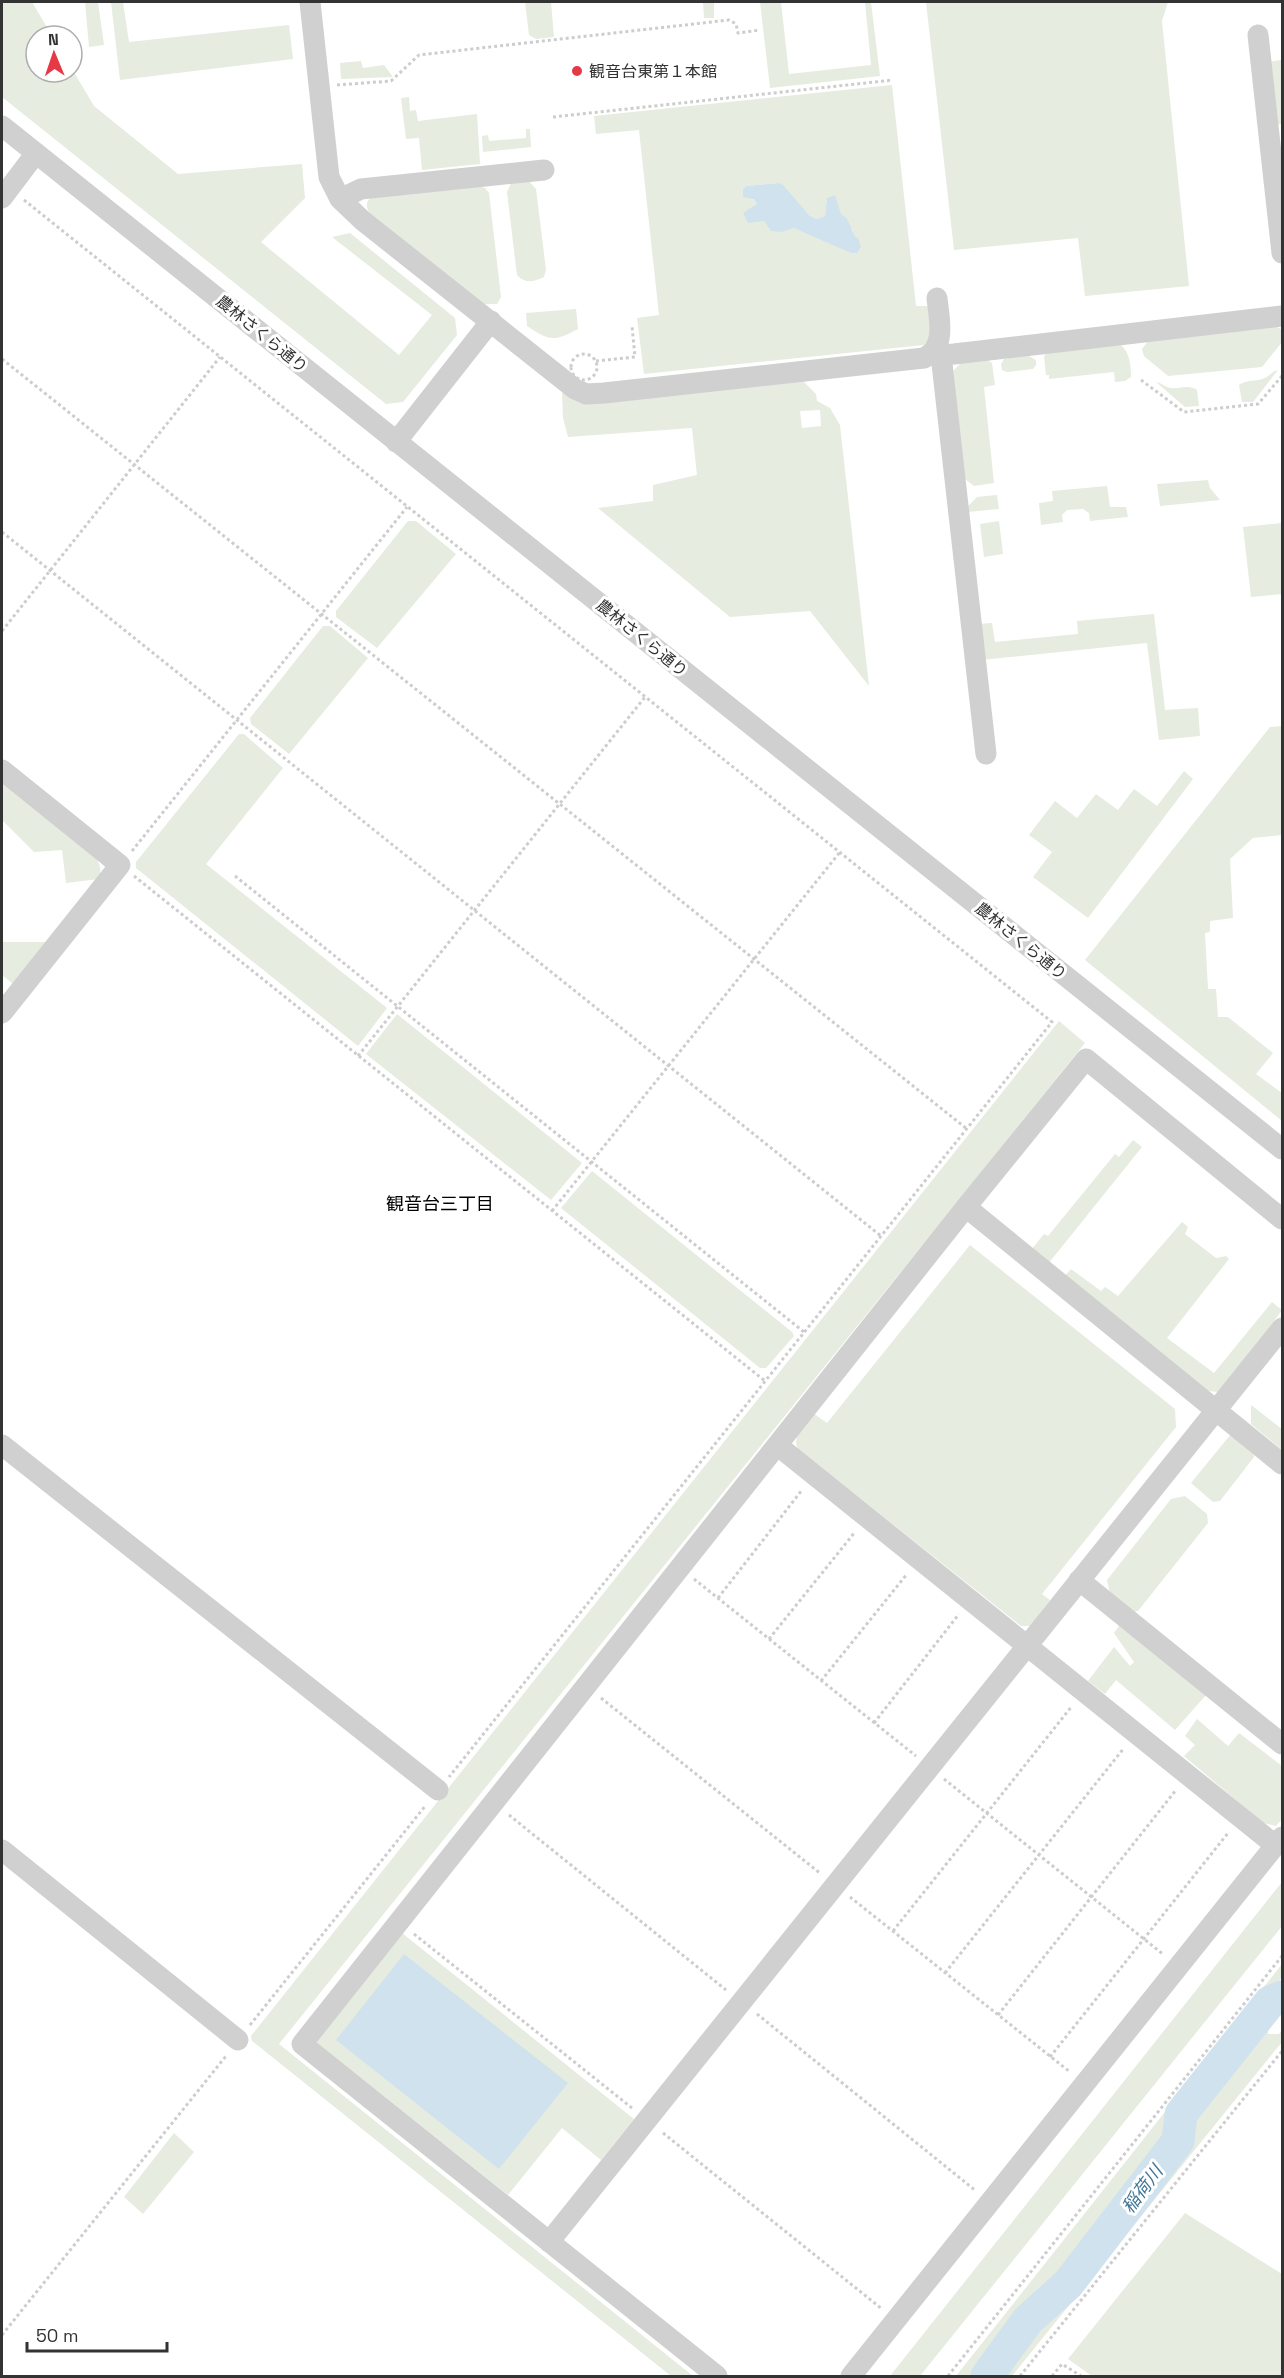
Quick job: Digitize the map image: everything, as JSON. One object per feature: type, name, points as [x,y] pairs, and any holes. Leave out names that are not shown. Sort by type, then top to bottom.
[{"type":"street","points":[[310,2],[329,177],[340,199],[362,220],[575,389],[586,394],[924,358],[938,352],[1282,316]]},
{"type":"street","points":[[1258,34],[1282,253]]},
{"type":"street","name":"農林さくら通り","points":[[2,126],[1282,1149]]},
{"type":"street","points":[[5,193],[36,153]]},
{"type":"street","points":[[340,199],[361,189],[544,170]]},
{"type":"street","points":[[937,298],[940,337],[938,352],[986,754]]},
{"type":"street","points":[[396,442],[491,321]]},
{"type":"street","points":[[2,770],[120,865],[6,999]]},
{"type":"street","points":[[717,2376],[302,2044],[1086,1059],[1282,1219]]},
{"type":"street","points":[[966,1207],[1282,1464]]},
{"type":"street","points":[[549,2242],[1282,1328]]},
{"type":"street","points":[[2,1445],[438,1790]]},
{"type":"street","points":[[777,1445],[1241,1817],[1279,1841],[851,2376]]},
{"type":"street","points":[[1079,1580],[1282,1744]]},
{"type":"street","points":[[2,1850],[238,2040]]},
{"type":"path","points":[[329,86],[391,81],[419,55],[729,20],[736,24],[738,33],[760,30]]},
{"type":"path","points":[[553,117],[893,80]]},
{"type":"path","points":[[2,2335],[1053,1022],[220,357],[5,193]]},
{"type":"path","points":[[596,361],[597,370],[589,380],[580,380],[573,375],[572,362],[577,355],[586,354],[596,361],[635,357],[632,326]]},
{"type":"path","points":[[2,631],[220,357]]},
{"type":"path","points":[[2,359],[967,1129]]},
{"type":"path","points":[[1141,380],[1184,412],[1258,404],[1282,376]]},
{"type":"path","points":[[408,507],[120,865],[765,1381]]},
{"type":"path","points":[[2,532],[881,1236]]},
{"type":"path","points":[[358,1056],[645,697]]},
{"type":"path","points":[[552,1211],[840,852]]},
{"type":"path","points":[[235,876],[804,1332]]},
{"type":"path","points":[[718,1598],[814,1474]]},
{"type":"path","points":[[769,1639],[867,1516]]},
{"type":"path","points":[[821,1681],[920,1558]]},
{"type":"path","points":[[874,1723],[971,1599]]},
{"type":"path","points":[[893,1931],[1085,1691]]},
{"type":"path","points":[[945,1973],[1137,1733]]},
{"type":"path","points":[[998,2015],[1188,1774]]},
{"type":"path","points":[[1050,2057],[1241,1817]]},
{"type":"path","points":[[948,2376],[1282,1956]]},
{"type":"path","points":[[1020,2376],[1282,2051]]},
{"type":"path","points":[[1052,2376],[1062,2364],[1081,2376]]},
{"type":"shaded area","points":[[2,2],[32,2],[45,24],[24,24],[24,84],[81,84],[94,106],[178,174],[302,164],[305,198],[261,242],[399,355],[432,315],[332,237],[350,233],[455,318],[457,335],[403,402],[386,404],[2,97]]},
{"type":"shaded area","points":[[85,2],[98,2],[104,45],[89,47]]},
{"type":"shaded area","points":[[111,2],[123,2],[129,42],[289,25],[293,59],[120,80]]},
{"type":"shaded area","points":[[525,2],[551,2],[554,37],[536,39],[529,35]]},
{"type":"shaded area","points":[[703,2],[714,2],[714,18],[704,18]]},
{"type":"shaded area","points":[[760,2],[781,2],[789,74],[871,65],[865,2],[871,2],[880,76],[770,88]]},
{"type":"shaded area","points":[[926,2],[1168,2],[1162,21],[1189,286],[1085,296],[1078,238],[954,250]]},
{"type":"shaded area","points":[[1281,60],[1282,124],[1275,125],[1268,62]]},
{"type":"shaded area","points":[[361,61],[363,68],[384,65],[393,77],[341,79],[340,63]]},
{"type":"shaded area","points":[[892,85],[916,306],[928,306],[931,337],[924,345],[644,374],[637,318],[659,315],[639,130],[596,134],[594,116]],"holes":[[[778,183],[809,215],[817,219],[825,216],[827,198],[847,218],[853,230],[851,253],[799,229],[771,231],[764,220],[756,220],[754,208],[757,204],[743,189],[746,186]]]},
{"type":"shaded area","points":[[409,97],[410,111],[416,110],[418,121],[477,114],[480,164],[422,170],[419,138],[406,139],[401,98]]},
{"type":"shaded area","points":[[526,129],[530,129],[531,147],[483,152],[482,136],[488,135],[489,141],[526,138]]},
{"type":"shaded area","points":[[528,180],[536,189],[546,270],[544,277],[530,281],[523,280],[517,275],[507,192],[511,183]]},
{"type":"shaded area","points":[[478,186],[485,188],[489,193],[501,297],[497,304],[484,304],[369,212],[367,207],[372,196]]},
{"type":"shaded area","points":[[576,309],[578,329],[563,336],[546,337],[527,326],[526,313]]},
{"type":"shaded area","points":[[1275,326],[1281,329],[1282,342],[1262,367],[1168,376],[1144,356],[1142,349],[1149,340]]},
{"type":"shaded area","points":[[1121,345],[1128,356],[1131,368],[1131,377],[1125,381],[1115,382],[1114,372],[1049,379],[1049,375],[1046,375],[1044,356],[1047,353]]},
{"type":"shaded area","points":[[1027,355],[1036,360],[1033,369],[1007,372],[1002,370],[1001,364],[1004,359]]},
{"type":"shaded area","points":[[986,359],[992,363],[995,385],[984,387],[994,483],[974,486],[965,479],[952,375],[962,362]]},
{"type":"shaded area","points":[[1278,370],[1253,402],[1242,402],[1239,385],[1265,378]]},
{"type":"shaded area","points":[[801,379],[816,394],[817,401],[830,408],[840,425],[869,686],[810,611],[730,617],[598,508],[653,501],[653,485],[697,475],[692,428],[568,437],[563,418],[562,393]],"holes":[[[820,410],[821,426],[802,428],[800,411]]]},
{"type":"shaded area","points":[[1156,382],[1171,388],[1194,388],[1197,390],[1199,406],[1185,407]]},
{"type":"shaded area","points":[[1208,480],[1210,488],[1220,500],[1160,506],[1157,484]]},
{"type":"shaded area","points":[[1107,486],[1110,507],[1126,507],[1128,517],[1090,521],[1089,513],[1083,509],[1067,510],[1062,515],[1063,522],[1041,525],[1039,503],[1053,501],[1052,491]]},
{"type":"shaded area","points":[[997,495],[999,509],[967,512],[967,507],[977,497]]},
{"type":"shaded area","points":[[408,521],[416,521],[456,554],[377,648],[336,617],[336,611]]},
{"type":"shaded area","points":[[999,521],[1003,554],[984,557],[980,524]]},
{"type":"shaded area","points":[[1282,523],[1282,594],[1251,597],[1243,527]]},
{"type":"shaded area","points":[[1154,614],[1165,710],[1198,708],[1200,736],[1159,740],[1147,643],[981,660],[978,624],[992,623],[995,642],[1078,634],[1077,621]]},
{"type":"shaded area","points":[[323,626],[330,626],[368,658],[289,754],[251,724],[250,718]]},
{"type":"shaded area","points":[[1282,726],[1282,835],[1253,838],[1230,859],[1233,918],[1210,921],[1210,932],[1205,933],[1208,989],[1216,989],[1218,1017],[1228,1017],[1273,1053],[1256,1074],[1282,1093],[1282,1121],[1085,960],[1270,727]]},
{"type":"shaded area","points":[[239,734],[244,734],[283,768],[206,864],[387,1008],[358,1046],[136,868],[136,862]]},
{"type":"shaded area","points":[[1184,771],[1193,779],[1088,918],[1033,877],[1052,852],[1029,835],[1055,801],[1077,818],[1096,794],[1118,810],[1134,789],[1157,806]]},
{"type":"shaded area","points":[[2,782],[94,855],[100,867],[99,879],[66,883],[62,850],[34,852],[2,820]]},
{"type":"shaded area","points":[[2,942],[47,942],[13,984],[2,975]]},
{"type":"shaded area","points":[[397,1014],[582,1163],[551,1200],[366,1054]]},
{"type":"shaded area","points":[[1059,1021],[1085,1043],[279,2044],[693,2376],[671,2376],[252,2041],[251,2036]]},
{"type":"shaded area","points":[[1133,1140],[1142,1147],[1048,1264],[1031,1250],[1044,1234],[1048,1236],[1115,1154],[1119,1157]]},
{"type":"shaded area","points":[[592,1171],[792,1332],[794,1336],[766,1368],[760,1368],[561,1208]]},
{"type":"shaded area","points":[[1182,1222],[1188,1227],[1185,1234],[1216,1258],[1226,1256],[1229,1259],[1167,1338],[1214,1373],[1272,1302],[1282,1310],[1225,1388],[1219,1392],[1207,1391],[1064,1277],[1071,1269],[1101,1291],[1105,1287],[1118,1296]]},
{"type":"shaded area","points":[[970,1245],[1175,1409],[1176,1427],[1042,1594],[1050,1600],[1031,1626],[1021,1626],[798,1449],[796,1444],[800,1430],[813,1413],[827,1423]]},
{"type":"shaded area","points":[[1251,1405],[1282,1429],[1282,1450],[1251,1424]]},
{"type":"shaded area","points":[[1231,1434],[1253,1451],[1254,1457],[1220,1501],[1213,1502],[1191,1483]]},
{"type":"shaded area","points":[[1185,1496],[1207,1514],[1208,1523],[1138,1611],[1130,1612],[1111,1598],[1107,1580],[1171,1499]]},
{"type":"shaded area","points":[[1121,1623],[1207,1694],[1175,1730],[1116,1680],[1105,1694],[1088,1681],[1114,1647],[1130,1666],[1134,1662],[1114,1633]]},
{"type":"shaded area","points":[[1197,1719],[1228,1746],[1239,1733],[1282,1766],[1282,1819],[1276,1826],[1263,1823],[1184,1756],[1195,1745],[1185,1736]]},
{"type":"shaded area","points":[[1282,1882],[1282,1926],[920,2376],[890,2376]]},
{"type":"shaded area","points":[[402,1933],[634,2119],[601,2160],[562,2128],[508,2195],[315,2041]]},
{"type":"shaded area","points":[[1282,1964],[1282,1977],[1168,2119],[1166,2138],[1071,2269],[1047,2286],[977,2376],[956,2376]]},
{"type":"shaded area","points":[[1275,2006],[1280,2008],[1268,2025],[1268,2034],[1279,2034],[1282,2030],[1282,2042],[1012,2376],[998,2376],[1035,2324],[1073,2292],[1190,2141],[1185,2119]]},
{"type":"shaded area","points":[[174,2133],[194,2152],[143,2214],[124,2197]]},
{"type":"shaded area","points":[[1185,2213],[1282,2274],[1282,2376],[1092,2376],[1068,2359]]},
{"type":"water","points":[[779,183],[809,215],[817,219],[825,216],[827,198],[835,195],[841,214],[847,218],[854,236],[858,238],[861,247],[857,253],[851,253],[794,228],[782,232],[771,231],[764,221],[748,223],[743,213],[757,204],[753,199],[743,197],[743,189],[746,186]]},
{"type":"water","points":[[404,1954],[568,2083],[499,2169],[336,2040]]},
{"type":"waterway","name":"稲荷川","points":[[987,2376],[1028,2320],[1068,2284],[1178,2141],[1181,2114],[1270,2002],[1282,1997]]},
{"type":"place","name":"観音台東第１本館","points":[[577,71]]},
{"type":"district","name":"観音台三丁目","points":[[440,1203]]}]
